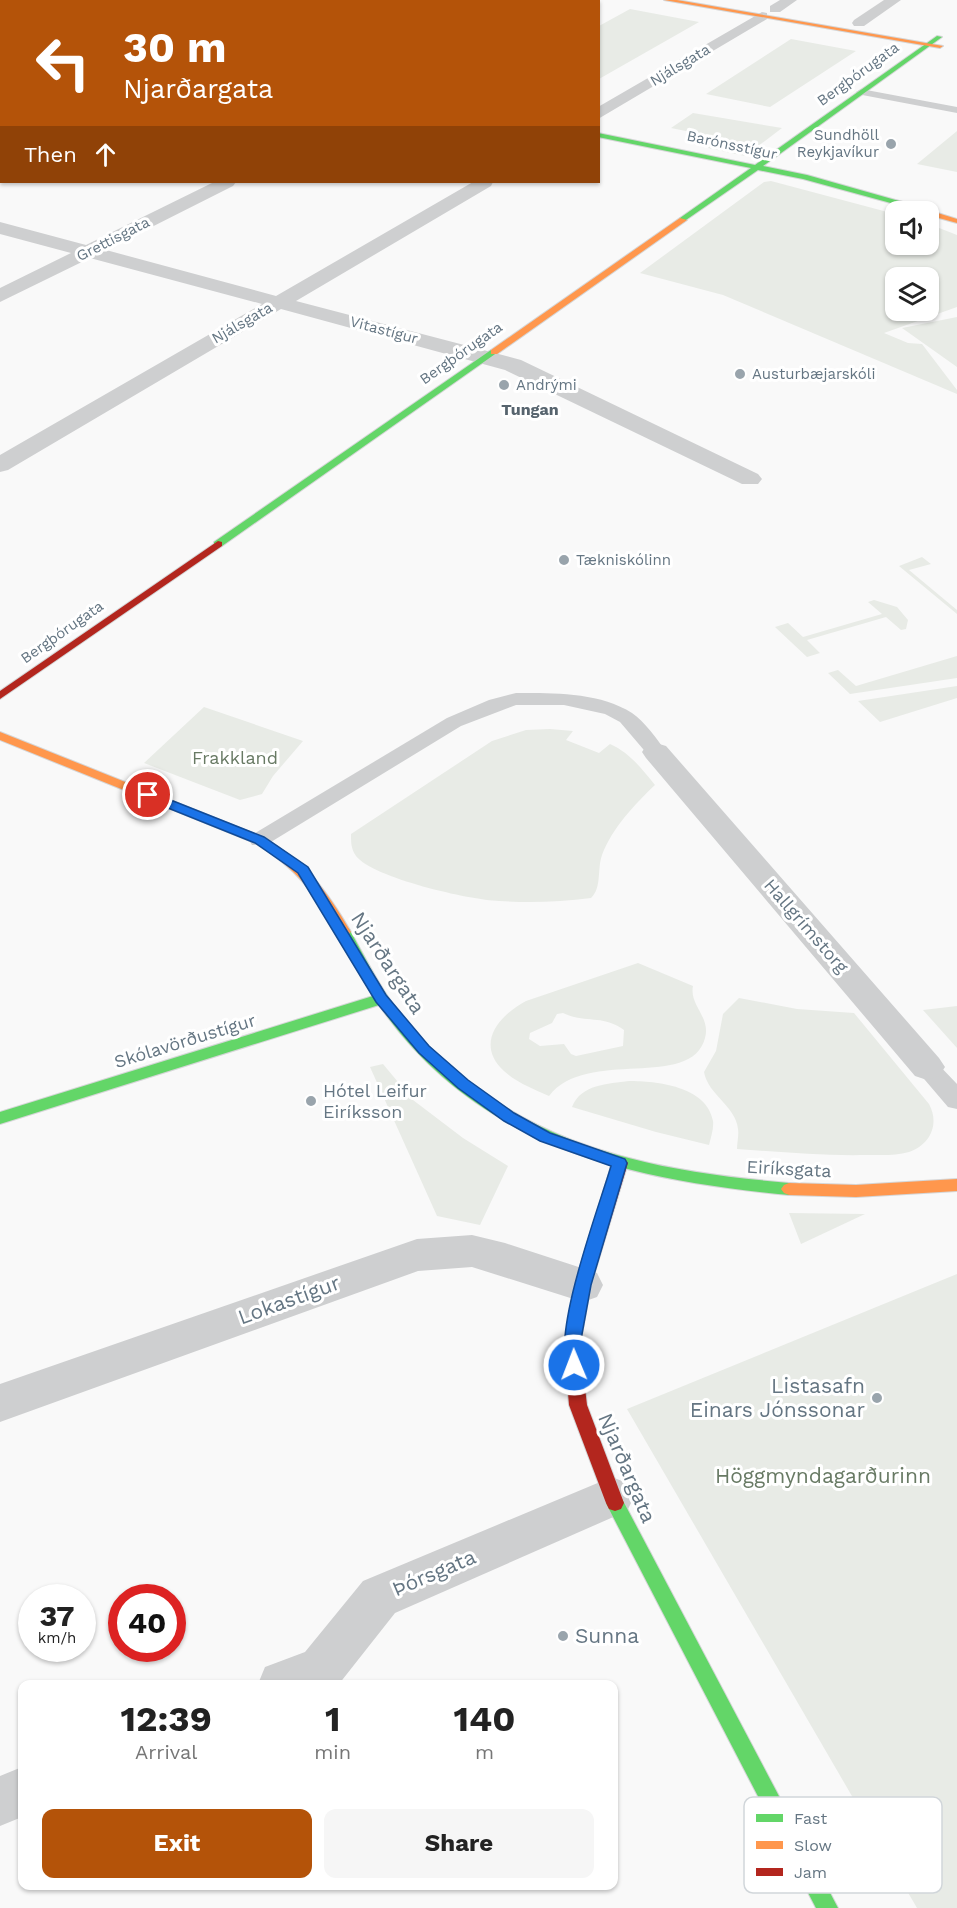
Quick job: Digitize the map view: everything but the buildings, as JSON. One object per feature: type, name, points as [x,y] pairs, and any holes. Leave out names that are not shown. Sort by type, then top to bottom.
[{"type":"street","points":[[667,0],[859,23],[934,41],[957,49]]},
{"type":"street","points":[[725,0],[769,13],[934,41],[957,40]]},
{"type":"street","name":"Njálsgata","points":[[600,113],[790,0]]},
{"type":"street","points":[[859,23],[894,0]]},
{"type":"street","name":"Bergþórugata","points":[[0,696],[758,167],[934,41]]},
{"type":"street","name":"Barónsstígur","points":[[600,135],[758,167],[897,201]]},
{"type":"street","name":"Grettisgata","points":[[0,296],[225,183]]},
{"type":"street","name":"Njálsgata","points":[[0,465],[483,183]]},
{"type":"street","name":"Barónsstígur","points":[[939,215],[957,221]]},
{"type":"street","name":"Vitastígur","points":[[0,228],[485,357],[528,371],[750,479]]},
{"type":"street","points":[[0,735],[259,840]]},
{"type":"street","name":"Hallgrímstorg","points":[[656,752],[927,1067]]},
{"type":"street","name":"Njarðargata","points":[[259,840],[303,870],[381,999],[424,1050],[486,1102],[545,1137],[620,1163],[583,1285],[572,1345],[578,1405],[612,1497],[769,1797]]},
{"type":"street","name":"Skólavörðustígur","points":[[0,1118],[381,999]]},
{"type":"street","name":"Eiríksgata","points":[[620,1163],[712,1182],[762,1186],[879,1191],[957,1185]]},
{"type":"street","name":"Lokastígur","points":[[0,1403],[417,1255],[472,1251],[505,1259],[583,1285]]},
{"type":"street","name":"Þórsgata","points":[[292,1680],[321,1669],[379,1597],[612,1497]]},
{"type":"street","points":[[0,1801],[18,1794]]},
{"type":"street","name":"Njarðargata","points":[[819,1893],[827,1908]]},
{"type":"lane","points":[[861,92],[957,110]]},
{"type":"lane","points":[[259,840],[454,722],[496,704],[516,699],[564,699],[611,710],[627,718],[656,752]]},
{"type":"lane","name":"Hallgrímstorg","points":[[927,1067],[957,1100]]},
{"type":"green space","points":[[630,9],[699,22],[600,78],[600,25]]},
{"type":"green space","points":[[791,39],[856,51],[770,107],[706,94]]},
{"type":"green space","points":[[693,113],[782,128],[745,156],[708,148],[715,137],[671,128]]},
{"type":"green space","points":[[957,131],[957,172],[917,164]]},
{"type":"green space","points":[[771,181],[885,211],[885,255],[939,255],[939,228],[957,235],[957,307],[939,313],[939,267],[885,267],[885,321],[918,321],[884,333],[908,343],[922,344],[957,390],[957,394],[723,295],[640,273],[764,182]]},
{"type":"green space","points":[[957,317],[957,367],[902,328]]},
{"type":"green space","points":[[922,557],[931,564],[909,570],[957,610],[957,614],[899,566]]},
{"type":"green space","points":[[874,600],[897,607],[908,620],[906,629],[901,630],[886,617],[807,640],[820,653],[807,657],[775,627],[788,623],[803,637],[882,614],[868,602]]},
{"type":"green space","points":[[957,656],[957,678],[850,694],[828,673],[838,670],[856,686]]},
{"type":"green space","points":[[957,686],[957,698],[880,722],[858,701]]},
{"type":"green space","name":"Frakkland","points":[[204,707],[303,741],[273,776],[262,794],[240,800],[144,763]]},
{"type":"green space","points":[[526,730],[573,731],[566,740],[599,753],[610,744],[635,762],[655,785],[632,808],[606,845],[602,855],[597,889],[591,898],[522,902],[467,897],[401,880],[366,864],[356,856],[352,848],[351,834],[492,741]]},
{"type":"green space","points":[[638,963],[693,986],[694,999],[705,1024],[705,1038],[696,1054],[680,1063],[587,1074],[566,1082],[549,1096],[509,1075],[495,1061],[491,1051],[491,1041],[499,1023],[507,1014],[526,1001]],"holes":[[[563,1013],[601,1020],[616,1025],[624,1030],[623,1046],[576,1056],[571,1054],[564,1044],[540,1046],[529,1039],[530,1033],[552,1023],[557,1014]]]},
{"type":"green space","points":[[739,998],[797,1009],[854,1013],[929,1104],[933,1126],[927,1139],[909,1152],[888,1155],[737,1149],[736,1121],[711,1087],[704,1072],[716,1051],[723,1014]]},
{"type":"green space","points":[[957,1006],[957,1048],[923,1010]]},
{"type":"green space","points":[[383,1064],[413,1100],[463,1138],[508,1166],[480,1225],[437,1216],[370,1067]]},
{"type":"green space","points":[[629,1081],[666,1084],[691,1093],[701,1100],[709,1109],[713,1121],[709,1145],[572,1107],[576,1099],[588,1089],[604,1084]]},
{"type":"green space","points":[[789,1213],[865,1214],[801,1244]]},
{"type":"green space","name":"Höggmyndagarðurinn","points":[[957,1274],[957,1908],[917,1908],[908,1893],[942,1893],[942,1797],[852,1797],[627,1409]]},
{"type":"traffic: fast","points":[[683,220],[939,37]]},
{"type":"traffic: fast","points":[[600,135],[804,177],[889,201]]},
{"type":"traffic: fast","points":[[218,544],[494,352]]},
{"type":"traffic: fast","points":[[344,932],[388,1008],[436,1062],[478,1097],[524,1125],[572,1147],[623,1164],[676,1176],[789,1189]]},
{"type":"traffic: fast","points":[[0,1118],[381,999]]},
{"type":"traffic: fast","points":[[615,1503],[769,1797]]},
{"type":"traffic: fast","points":[[819,1893],[827,1908]]},
{"type":"traffic: slow","points":[[667,0],[940,46]]},
{"type":"traffic: slow","points":[[939,215],[957,221]]},
{"type":"traffic: slow","points":[[494,352],[683,220]]},
{"type":"traffic: slow","points":[[0,736],[259,840],[288,859],[309,878],[344,932]]},
{"type":"traffic: slow","points":[[789,1189],[856,1191],[957,1185]]},
{"type":"traffic: jam","points":[[0,696],[218,544]]},
{"type":"traffic: jam","points":[[615,1503],[578,1405],[572,1345],[583,1285],[620,1163]]},
{"type":"place","name":"Sundhöll Reykjavíkur","points":[[891,144]]},
{"type":"place","name":"Austurbæjarskóli","points":[[740,374]]},
{"type":"place","name":"Andrými","points":[[504,385]]},
{"type":"place","name":"Tækniskólinn","points":[[564,560]]},
{"type":"place","name":"Hótel Leifur Eiríksson","points":[[311,1101]]},
{"type":"place","name":"Listasafn Einars Jónssonar","points":[[877,1398]]},
{"type":"place","name":"Sunna","points":[[563,1636]]},
{"type":"district","name":"Tungan","points":[[530,409]]},
{"type":"route","points":[[148,795],[259,840],[303,870],[381,999],[424,1050],[463,1084],[509,1117],[545,1137],[582,1152],[620,1163],[583,1285],[572,1345],[574,1365]]}]
